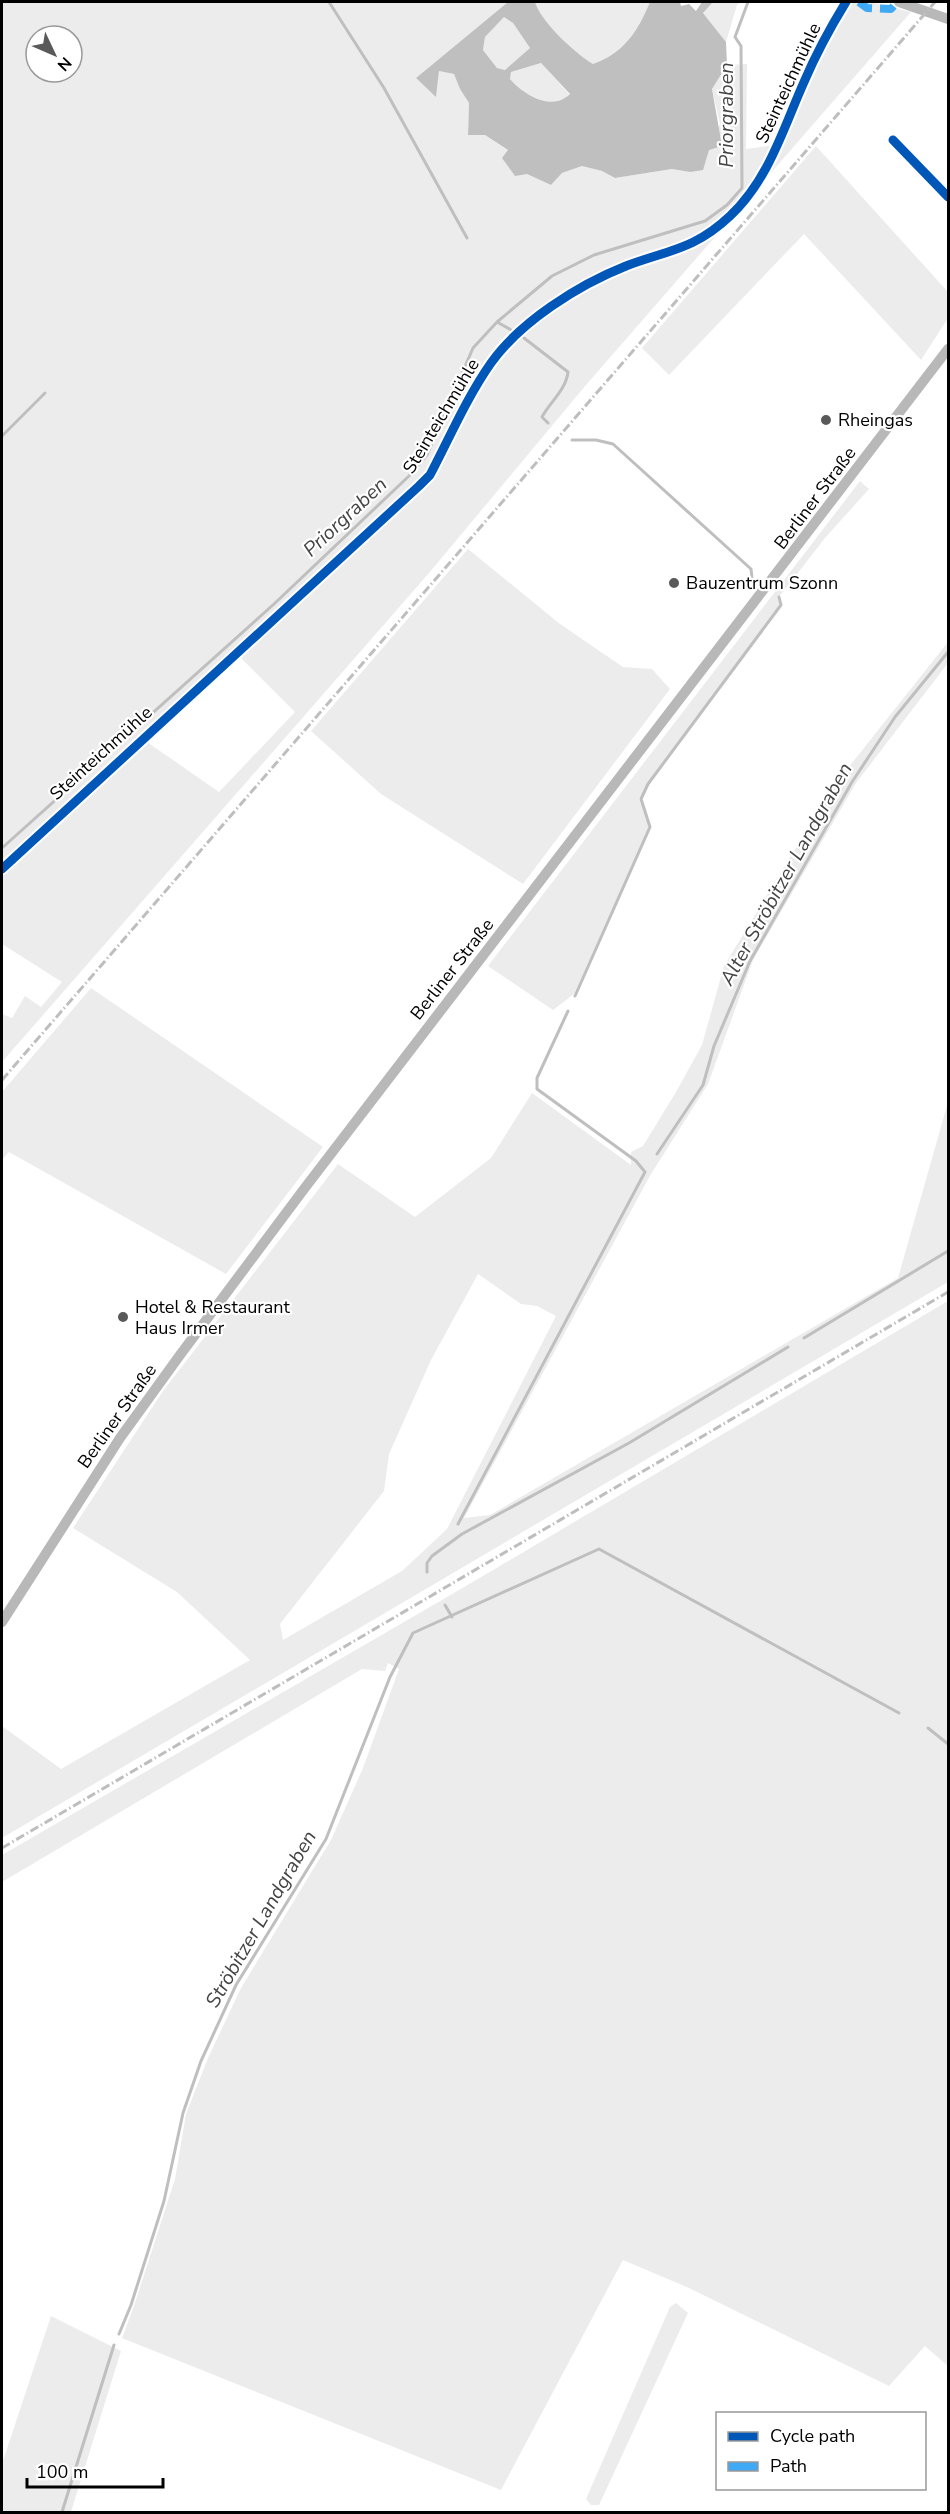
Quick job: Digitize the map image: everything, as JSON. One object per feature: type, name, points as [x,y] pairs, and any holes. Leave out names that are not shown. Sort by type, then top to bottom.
[{"type":"main road","points":[[899,2],[948,19]]},
{"type":"main road","name":"Berliner Straße","points":[[2,1622],[120,1438],[187,1346],[325,1161],[948,349]]},
{"type":"street","name":"Steinteichmühle","points":[[2,869],[430,475],[491,363],[522,330],[560,300],[625,267],[693,244],[731,216],[760,181],[783,135],[824,38],[846,2]]},
{"type":"street","points":[[893,140],[948,197]]},
{"type":"shaded area","points":[[2,2],[508,2],[416,78],[436,96],[439,71],[454,74],[469,103],[468,134],[485,135],[509,151],[527,174],[551,185],[562,173],[582,166],[602,171],[615,178],[672,169],[690,172],[709,150],[720,124],[712,89],[727,65],[747,64],[746,149],[782,144],[825,40],[848,2],[870,2],[911,12],[586,385],[429,573],[2,1062],[2,1014],[12,1018],[25,996],[41,1007],[62,982],[2,944]],"holes":[[[239,656],[295,712],[219,792],[147,742]]]},
{"type":"shaded area","points":[[508,2],[535,2],[544,19],[577,52],[593,64],[613,54],[629,40],[650,2],[680,2],[681,6],[689,4],[696,11],[702,2],[713,2],[703,13],[726,42],[727,65],[712,89],[722,146],[709,150],[703,170],[690,172],[672,169],[615,178],[602,171],[582,166],[562,173],[551,185],[527,174],[515,176],[502,158],[508,150],[485,135],[468,135],[469,103],[454,74],[439,71],[436,97],[416,78]],"holes":[[[504,17],[513,23],[530,48],[505,70],[497,68],[483,50],[485,37]],[[541,63],[570,94],[555,102],[538,99],[530,96],[510,79],[511,72]]]},
{"type":"shaded area","points":[[535,2],[650,2],[629,40],[604,59],[593,64],[559,36],[544,19]]},
{"type":"shaded area","points":[[713,2],[741,2],[737,5],[726,42],[703,13]]},
{"type":"shaded area","points":[[504,17],[513,23],[530,48],[505,70],[497,68],[483,50],[485,37]]},
{"type":"shaded area","points":[[541,63],[570,95],[554,102],[538,99],[510,79],[511,72]]},
{"type":"shaded area","points":[[816,146],[948,292],[948,318],[921,360],[804,234],[669,375],[642,348]]},
{"type":"shaded area","points":[[860,481],[869,489],[825,538],[779,597],[781,605],[639,799],[650,827],[574,994],[553,1010],[488,966]]},
{"type":"shaded area","points":[[468,549],[560,624],[623,667],[652,669],[670,689],[523,884],[381,794],[311,731]]},
{"type":"shaded area","points":[[948,642],[948,663],[856,783],[753,960],[708,1084],[651,1174],[464,1518],[490,1515],[898,1278],[948,1102],[948,1282],[2,1838],[2,1726],[61,1769],[250,1660],[177,1592],[73,1528],[163,1391],[338,1164],[415,1217],[491,1158],[532,1093],[631,1165],[631,1152],[643,1146],[702,1045],[724,966],[833,787]],"holes":[[[478,1274],[521,1304],[537,1306],[556,1316],[447,1529],[402,1571],[283,1640],[280,1624],[384,1491],[389,1454],[431,1360]]]},
{"type":"shaded area","points":[[91,988],[323,1147],[226,1274],[9,1152],[2,1160],[2,1092]]},
{"type":"shaded area","points":[[948,1301],[948,2366],[925,2346],[889,2386],[689,2288],[623,2260],[501,2490],[122,2338],[175,2179],[186,2114],[208,2058],[241,1988],[331,1840],[363,1768],[399,1669],[388,1663],[385,1671],[362,1669],[2,1882],[2,1855],[466,1586]]},
{"type":"shaded area","points":[[676,2303],[688,2313],[599,2505],[591,2505],[586,2499],[670,2307]]},
{"type":"shaded area","points":[[51,2316],[121,2351],[71,2512],[2,2512],[2,2464]]},
{"type":"waterway","points":[[329,2],[384,88],[467,238]]},
{"type":"waterway","name":"Priorgraben","points":[[2,848],[274,604],[409,476],[427,455],[473,348],[497,322],[552,276],[594,255],[705,221],[727,205],[742,188],[741,46],[735,37],[748,2]]},
{"type":"waterway","points":[[497,322],[513,331]]},
{"type":"waterway","points":[[524,338],[568,372],[561,390],[542,417],[548,423]]},
{"type":"waterway","points":[[2,436],[45,393]]},
{"type":"waterway","points":[[572,440],[596,440],[613,444],[751,569],[752,578]]},
{"type":"waterway","points":[[575,996],[650,827],[641,799],[648,784],[781,605],[779,597]]},
{"type":"waterway","name":"Alter Ströbitzer Landgraben","points":[[657,1154],[703,1085],[714,1046],[750,961],[852,782],[895,717],[948,652]]},
{"type":"waterway","points":[[458,1524],[645,1172],[636,1161],[537,1089],[537,1078],[568,1011]]},
{"type":"waterway","points":[[804,1338],[948,1251]]},
{"type":"waterway","points":[[427,1572],[427,1563],[432,1556],[462,1534],[629,1443],[788,1347]]},
{"type":"waterway","name":"Ströbitzer Landgraben","points":[[119,2334],[131,2305],[164,2201],[183,2113],[201,2061],[236,1985],[326,1839],[390,1677],[413,1633],[599,1549],[899,1713]]},
{"type":"waterway","points":[[445,1605],[452,1617]]},
{"type":"waterway","points":[[928,1728],[948,1744]]},
{"type":"waterway","name":"Ströbitzer Landgraben","points":[[62,2512],[114,2345]]},
{"type":"railway","points":[[2,1080],[935,2]]},
{"type":"railway","points":[[2,1848],[948,1292]]},
{"type":"marked path","points":[[859,2],[867,8],[891,9],[897,2]]},
{"type":"cycle path","points":[[2,869],[430,475],[482,376],[503,348],[518,333],[551,306],[589,283],[626,266],[692,243],[717,227],[744,202],[774,153],[813,61],[846,2]]},
{"type":"cycle path","points":[[893,140],[948,197]]},
{"type":"place","name":"Rheingas","points":[[826,420]]},
{"type":"place","name":"Bauzentrum Szonn","points":[[674,583]]},
{"type":"place","name":"Hotel & Restaurant Haus Irmer","points":[[123,1317]]}]
